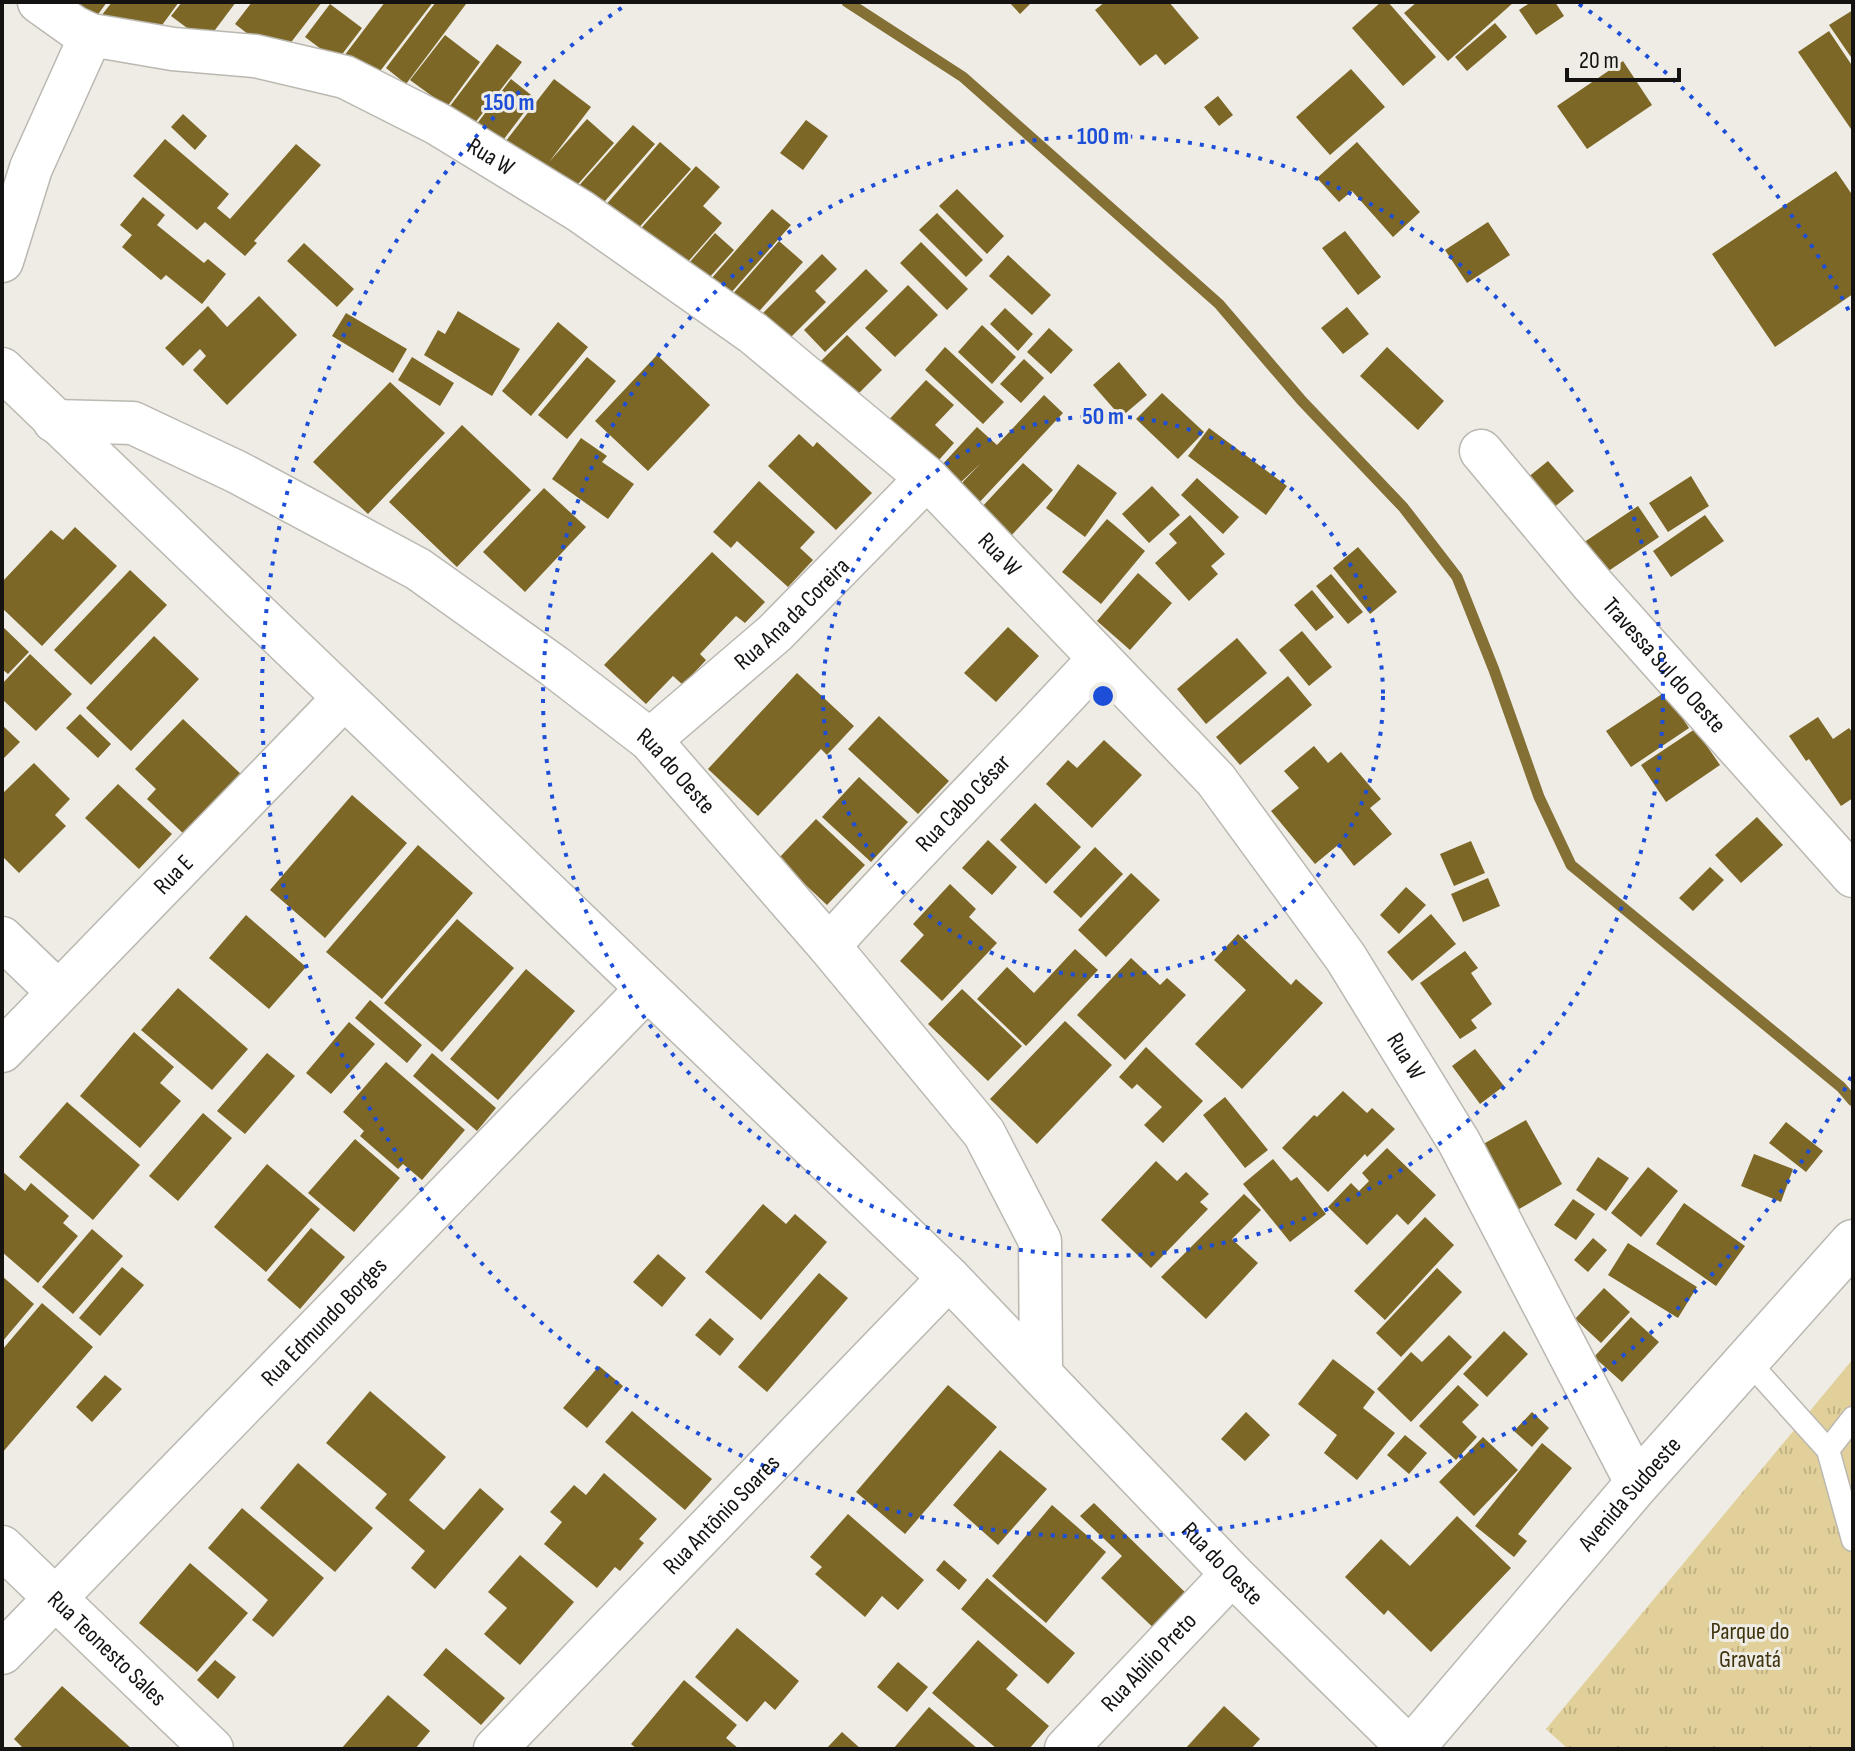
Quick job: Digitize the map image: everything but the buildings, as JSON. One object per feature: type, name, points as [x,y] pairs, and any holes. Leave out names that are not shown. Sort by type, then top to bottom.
[{"type":"street","name":"Rua W","points":[[39,2],[91,35],[173,49],[255,56],[345,77],[438,124],[580,211],[753,333],[927,478],[1216,780],[1346,958],[1459,1142],[1637,1484]]},
{"type":"street","points":[[2,261],[31,168],[91,35]]},
{"type":"street","name":"Rua do Oeste","points":[[2,369],[949,1278],[1232,1574],[1410,1749]]},
{"type":"street","name":"Rua do Oeste","points":[[54,421],[133,423],[251,480],[418,569],[554,666],[650,740],[829,946],[984,1133],[1040,1241],[1041,1374]]},
{"type":"street","name":"Travessa Sul do Oeste","points":[[1481,451],[1593,585],[1853,876]]},
{"type":"street","name":"Rua Ana da Coreira","points":[[650,740],[775,633],[927,478]]},
{"type":"street","name":"Rua Cabo César","points":[[829,946],[1098,660]]},
{"type":"street","name":"Rua E","points":[[2,1051],[344,698]]},
{"type":"street","points":[[2,938],[58,992]]},
{"type":"street","name":"Rua Edmundo Borges","points":[[2,1653],[647,989]]},
{"type":"street","name":"Avenida Sudoeste","points":[[1410,1749],[1637,1484],[1853,1242]]},
{"type":"street","name":"Rua Antônio Soares","points":[[495,1749],[949,1278]]},
{"type":"street","name":"Rua Teonesto Sales","points":[[2,1547],[212,1749]]},
{"type":"street","name":"Rua Abilio Preto","points":[[1066,1749],[1232,1574]]},
{"type":"lane","points":[[1747,1360],[1828,1450],[1853,1540]]},
{"type":"lane","points":[[1828,1450],[1853,1418]]},
{"type":"green space","name":"Parque do Gravatá","points":[[1853,1359],[1853,1749],[1568,1749],[1546,1729]]},
{"type":"waterway","points":[[847,2],[963,77],[1219,304],[1302,401],[1403,507],[1457,577],[1539,797],[1571,865],[1841,1087],[1853,1101]]}]
